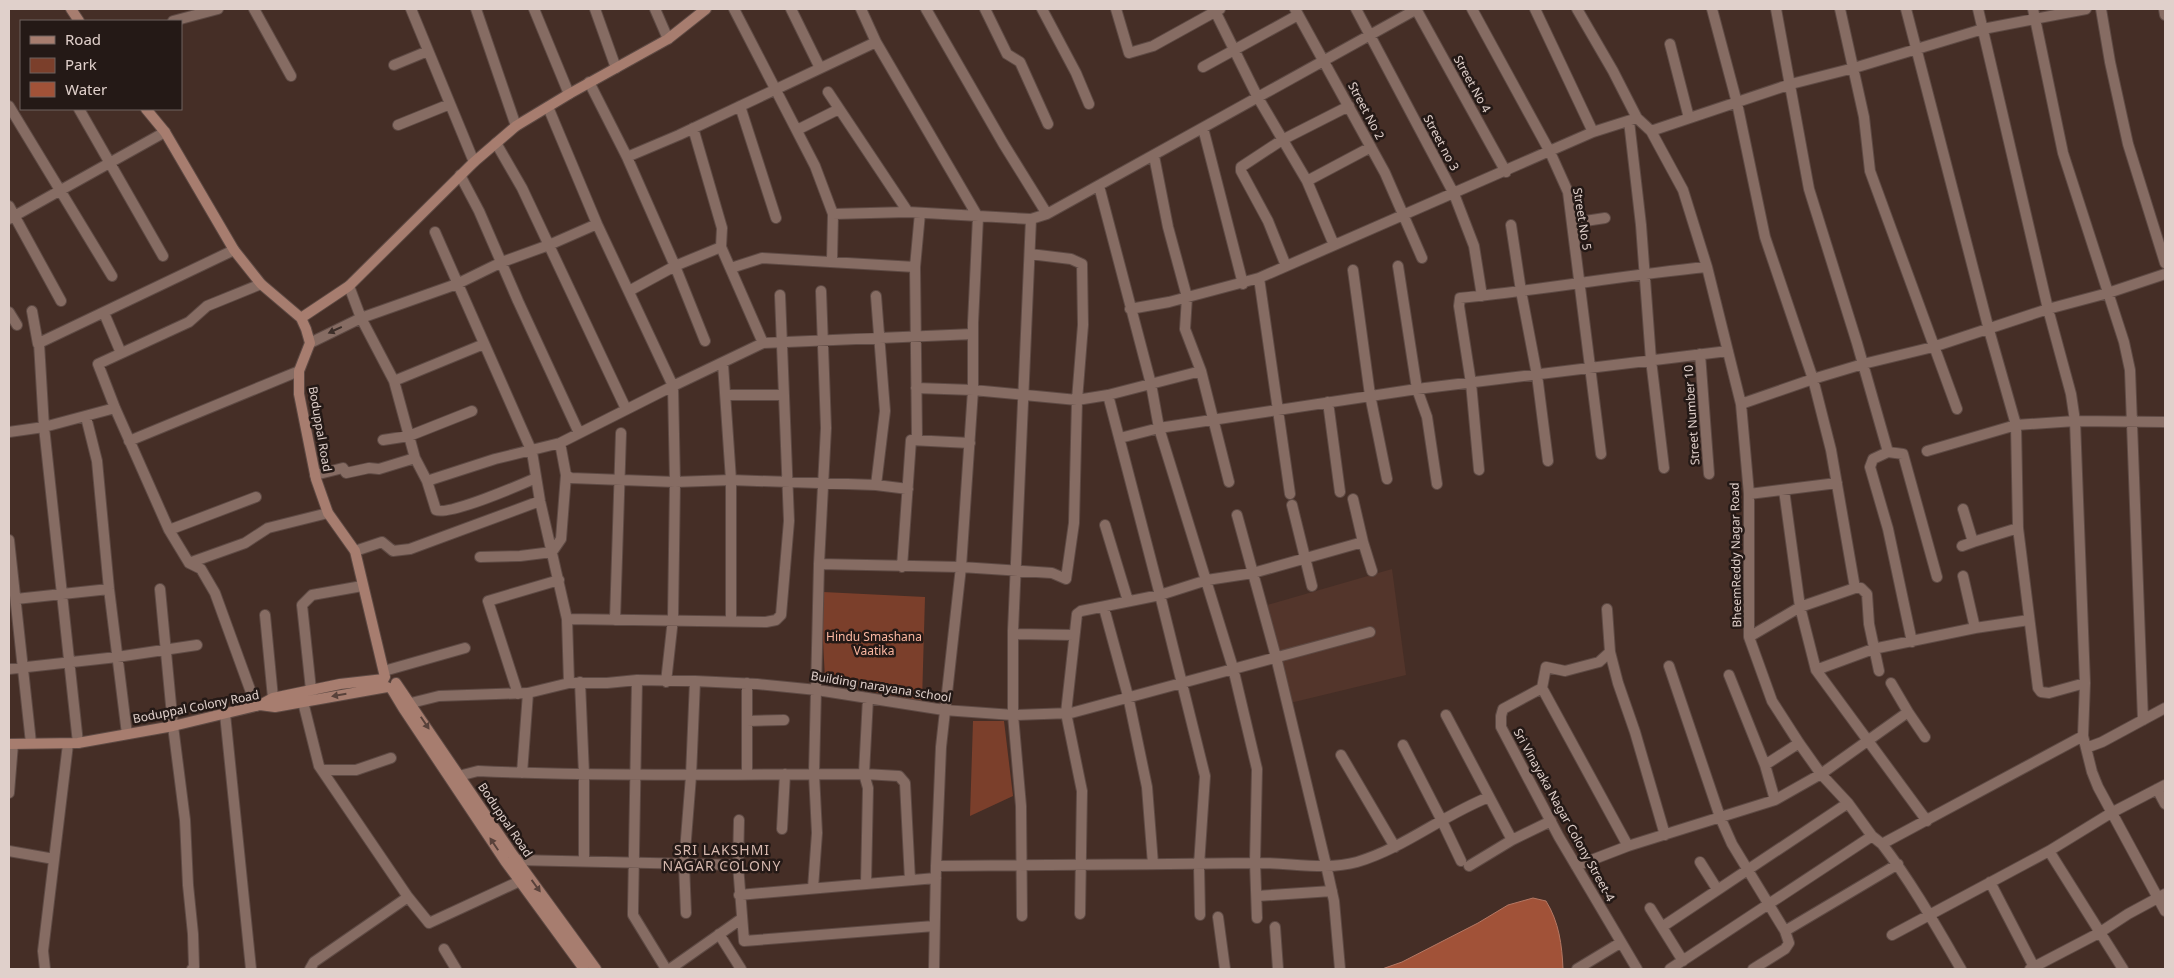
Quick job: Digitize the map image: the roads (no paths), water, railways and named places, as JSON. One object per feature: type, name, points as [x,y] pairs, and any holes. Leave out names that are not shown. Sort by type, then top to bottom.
[{"type":"street","points":[[71,9],[78,20]]},
{"type":"street","points":[[177,20],[218,9]]},
{"type":"street","points":[[254,9],[292,76]]},
{"type":"street","points":[[411,9],[474,162]]},
{"type":"street","points":[[476,9],[516,126]]},
{"type":"street","points":[[534,9],[569,94]]},
{"type":"street","points":[[595,9],[616,68]]},
{"type":"street","points":[[655,9],[668,39]]},
{"type":"street","points":[[301,318],[349,286],[460,175],[516,126],[589,82],[668,39],[706,9]]},
{"type":"street","points":[[734,9],[815,166],[833,214],[832,260]]},
{"type":"street","points":[[791,9],[820,68]]},
{"type":"street","points":[[861,9],[876,42],[978,217],[970,443],[961,567],[944,710],[936,866],[934,969]]},
{"type":"street","points":[[926,9],[1003,143],[1047,214]]},
{"type":"street","points":[[986,9],[1008,54],[1020,62],[1048,124]]},
{"type":"street","points":[[1042,9],[1076,73],[1089,104]]},
{"type":"street","points":[[1117,9],[1129,53],[1153,46],[1212,11],[1235,51],[1257,96],[1307,181],[1334,245]]},
{"type":"street","name":"Street no 3","points":[[1356,9],[1454,194],[1474,246],[1482,296]]},
{"type":"street","points":[[833,214],[908,212],[1031,219],[1047,214],[1416,9]]},
{"type":"street","name":"Street No 4","points":[[1416,9],[1506,172]]},
{"type":"street","name":"Street No 5","points":[[1472,9],[1550,152],[1568,192],[1592,368],[1601,454]]},
{"type":"street","points":[[1535,9],[1593,132]]},
{"type":"street","points":[[1577,9],[1613,71],[1633,119],[1651,360],[1664,468]]},
{"type":"street","points":[[1712,9],[1737,102],[1764,237],[1813,379],[1831,450],[1855,588]]},
{"type":"street","points":[[1776,9],[1810,189],[1888,452]]},
{"type":"street","points":[[1840,9],[1864,117],[1870,172],[1933,348],[1957,409]]},
{"type":"street","points":[[1906,9],[1989,330],[2016,425],[2018,528],[2036,681],[2041,692],[2049,693],[2085,683]]},
{"type":"street","points":[[1978,9],[2075,421],[2085,683],[2083,736],[2092,772],[2111,813],[2162,896],[2165,911]]},
{"type":"street","points":[[1651,131],[1791,84],[1854,68],[2033,14],[2086,9]]},
{"type":"street","points":[[2101,9],[2110,62],[2128,144],[2165,263]]},
{"type":"street","points":[[2164,9],[2165,15]]},
{"type":"street","points":[[1204,67],[1235,51],[1296,12]]},
{"type":"street","name":"Street No 2","points":[[1296,12],[1385,174],[1405,215],[1422,258]]},
{"type":"street","points":[[2033,14],[2064,153],[2124,342],[2130,370],[2143,720]]},
{"type":"street","points":[[627,157],[876,42]]},
{"type":"street","points":[[1670,44],[1689,118]]},
{"type":"street","points":[[394,65],[428,51]]},
{"type":"street","points":[[589,82],[627,157],[675,266],[705,341]]},
{"type":"street","points":[[828,92],[908,212]]},
{"type":"street","points":[[398,124],[450,104]]},
{"type":"street","points":[[9,106],[112,276]]},
{"type":"street","points":[[740,106],[776,218]]},
{"type":"street","points":[[1286,266],[1268,221],[1241,171],[1243,164],[1282,140],[1349,106]]},
{"type":"street","points":[[548,107],[597,224],[673,386],[675,482],[673,619],[666,682]]},
{"type":"street","points":[[797,130],[839,109]]},
{"type":"street","points":[[80,110],[163,256]]},
{"type":"street","points":[[147,110],[165,132],[234,250],[261,284],[301,318],[310,343],[361,318],[457,284],[502,262],[549,245],[597,224]]},
{"type":"street","points":[[1130,309],[1243,284],[1506,172],[1593,132],[1633,119]]},
{"type":"street","name":"BheemReddy Nagar Road","points":[[1633,119],[1651,131],[1683,190],[1707,267],[1741,404],[1749,494],[1749,637],[1772,701],[1821,774],[1848,803],[1872,836],[1882,844],[1898,864],[1931,916],[1961,969]]},
{"type":"street","points":[[693,128],[722,228],[721,247],[763,343]]},
{"type":"street","points":[[1203,128],[1243,284]]},
{"type":"street","points":[[61,301],[11,214],[165,132]]},
{"type":"street","points":[[496,143],[522,188],[626,409]]},
{"type":"street","points":[[1307,181],[1371,147]]},
{"type":"street","points":[[1154,156],[1168,227],[1186,297],[1185,329],[1201,371],[1229,482]]},
{"type":"street","points":[[460,175],[580,433]]},
{"type":"street","points":[[1099,186],[1151,384],[1159,428],[1233,668],[1257,769],[1256,862],[1258,918]]},
{"type":"street","points":[[917,439],[915,266],[920,213]]},
{"type":"street","points":[[1572,223],[1605,218]]},
{"type":"street","points":[[1022,916],[1021,806],[1013,715],[1013,634],[1014,571],[1031,219]]},
{"type":"street","points":[[1511,225],[1537,375],[1548,461]]},
{"type":"street","points":[[434,232],[532,452],[540,501],[567,619],[569,683]]},
{"type":"street","points":[[629,291],[675,266],[721,247]]},
{"type":"street","points":[[38,344],[234,250]]},
{"type":"street","points":[[819,564],[961,567],[1052,573],[1066,579],[1074,522],[1077,400],[1083,325],[1082,264],[1071,259],[1030,254]]},
{"type":"street","points":[[731,268],[762,258],[832,260],[915,266]]},
{"type":"street","points":[[1398,266],[1417,389],[1428,417],[1437,484]]},
{"type":"street","points":[[1479,470],[1471,383],[1458,306],[1460,298],[1580,284],[1645,273],[1707,267]]},
{"type":"street","points":[[1353,270],[1370,395],[1387,479]]},
{"type":"street","points":[[1741,404],[1813,379],[1863,364],[1933,348],[2048,309],[2108,293],[2165,274]]},
{"type":"street","points":[[1258,278],[1291,499],[1312,586]]},
{"type":"street","points":[[261,284],[207,306],[188,322],[98,364],[129,441],[169,530],[189,563],[201,569],[215,593],[258,705],[274,698],[309,697],[388,681],[465,648]]},
{"type":"street","points":[[349,286],[361,318],[394,381],[415,458],[427,481],[433,506],[436,510],[440,512],[463,506],[536,478]]},
{"type":"street","points":[[813,888],[817,833],[814,774],[819,564],[826,428],[821,291]]},
{"type":"street","points":[[567,619],[673,619],[766,622],[776,620],[781,615],[789,521],[780,295]]},
{"type":"street","points":[[876,296],[885,411],[876,485]]},
{"type":"street","points":[[9,312],[17,325]]},
{"type":"street","points":[[32,312],[38,344],[44,427],[70,662],[73,743],[54,859],[43,951],[45,969]]},
{"type":"street","points":[[104,313],[121,353]]},
{"type":"street","points":[[427,481],[495,459],[532,452],[560,443],[763,343],[973,334]]},
{"type":"street","name":"Boduppal Road","points":[[310,343],[299,371],[299,394],[315,475],[328,513],[355,551],[362,586],[388,681],[596,969]]},
{"type":"street","points":[[394,381],[484,344]]},
{"type":"street","points":[[1120,438],[1159,428],[1370,395],[1728,351]]},
{"type":"street","name":"Street Number 10","points":[[1700,354],[1708,474]]},
{"type":"street","points":[[723,364],[727,395],[731,480],[732,621]]},
{"type":"street","points":[[129,441],[299,371]]},
{"type":"street","points":[[916,388],[973,390],[1077,400],[1201,371]]},
{"type":"street","points":[[1108,394],[1204,776],[1199,865],[1200,915]]},
{"type":"street","points":[[727,395],[783,395]]},
{"type":"street","points":[[1328,402],[1340,492]]},
{"type":"street","points":[[9,432],[44,427],[115,408]]},
{"type":"street","points":[[383,440],[409,436],[472,411]]},
{"type":"street","points":[[86,417],[97,461],[109,589],[127,734]]},
{"type":"street","points":[[1927,451],[2016,425],[2075,421],[2165,422]]},
{"type":"street","points":[[615,620],[621,433]]},
{"type":"street","points":[[902,567],[911,440],[970,443]]},
{"type":"street","points":[[480,557],[520,556],[552,552],[561,539],[566,475],[560,443]]},
{"type":"street","points":[[1912,642],[1888,529],[1870,467],[1873,458],[1888,452],[1900,452],[1904,456],[1937,577]]},
{"type":"street","points":[[315,475],[343,468],[346,473],[369,468],[378,469],[415,458]]},
{"type":"street","points":[[566,475],[571,478],[619,480],[675,482],[731,480],[876,485],[908,489]]},
{"type":"street","points":[[1749,494],[1837,482]]},
{"type":"street","points":[[1784,490],[1800,606],[1816,670],[1867,742],[1927,821]]},
{"type":"street","points":[[169,530],[256,498]]},
{"type":"street","points":[[1353,498],[1372,571]]},
{"type":"street","points":[[355,551],[382,542],[393,551],[410,549],[540,501]]},
{"type":"street","points":[[1963,509],[1973,542]]},
{"type":"street","points":[[189,563],[245,543],[268,528],[328,513]]},
{"type":"street","points":[[1237,515],[1276,657],[1332,891],[1340,969]]},
{"type":"street","points":[[1105,525],[1128,601]]},
{"type":"street","points":[[1962,546],[2018,528]]},
{"type":"street","points":[[9,540],[31,743]]},
{"type":"street","points":[[1080,914],[1082,791],[1066,713],[1076,618],[1081,611],[1104,608],[1160,595],[1207,580],[1253,573],[1363,542]]},
{"type":"street","points":[[1963,576],[1975,628]]},
{"type":"street","points":[[522,773],[523,694],[488,601],[559,580]]},
{"type":"street","points":[[362,586],[312,595],[302,605],[311,740],[322,770],[408,897],[429,923],[520,881]]},
{"type":"street","points":[[1749,637],[1800,606],[1855,588],[1861,588],[1868,594],[1869,624],[1879,671]]},
{"type":"street","points":[[16,599],[109,589]]},
{"type":"street","points":[[160,590],[173,726],[185,820],[193,969]]},
{"type":"street","points":[[1104,608],[1128,696],[1148,787],[1153,864]]},
{"type":"street","points":[[1607,609],[1610,652],[1620,692],[1635,732],[1665,835]]},
{"type":"street","points":[[265,616],[274,698]]},
{"type":"street","points":[[1816,670],[1874,649],[1975,628],[2029,620]]},
{"type":"street","name":"Building narayana school","points":[[411,703],[439,696],[523,694],[569,683],[607,683],[637,680],[747,683],[817,690],[944,710],[1013,715],[1066,713],[1370,632]]},
{"type":"street","points":[[1013,634],[1074,635]]},
{"type":"street","points":[[9,669],[118,657],[197,645]]},
{"type":"street","points":[[1610,652],[1599,662],[1565,671],[1546,667],[1542,688],[1628,846]]},
{"type":"street","points":[[1668,666],[1720,817],[1732,844],[1785,931],[1789,943],[1785,948],[1753,969]]},
{"type":"street","points":[[1729,674],[1765,765],[1775,800]]},
{"type":"street","points":[[637,680],[633,915],[666,969]]},
{"type":"street","name":"Boduppal Road","points":[[388,681],[411,703],[520,881],[584,969]]},
{"type":"street","points":[[686,913],[684,864],[691,776],[695,681]]},
{"type":"street","points":[[580,682],[584,774],[584,861]]},
{"type":"street","points":[[747,683],[747,773]]},
{"type":"street","points":[[1890,683],[1925,737]]},
{"type":"street","name":"Sri Vinayaka Nagar Colony Street-4","points":[[1542,688],[1503,710],[1500,722],[1501,727],[1576,866],[1637,969]]},
{"type":"street","name":"Boduppal Colony Road","points":[[11,744],[73,743],[173,726],[258,705],[275,707],[309,697]]},
{"type":"street","points":[[866,884],[868,788],[864,774],[868,698]]},
{"type":"street","points":[[2086,748],[2102,742],[2165,708]]},
{"type":"street","points":[[1576,866],[1628,846],[1775,800],[1821,774],[1908,712]]},
{"type":"street","points":[[225,714],[251,969]]},
{"type":"street","points":[[1446,715],[1512,840]]},
{"type":"street","points":[[747,721],[784,720]]},
{"type":"street","points":[[1882,844],[2083,736]]},
{"type":"street","points":[[1765,765],[1799,743]]},
{"type":"street","points":[[9,793],[11,744]]},
{"type":"street","points":[[1403,745],[1465,863],[1551,821]]},
{"type":"street","points":[[1341,755],[1395,847]]},
{"type":"street","points":[[322,770],[356,770],[391,758]]},
{"type":"street","points":[[455,776],[478,771],[691,776],[747,773],[899,776],[905,783],[910,880]]},
{"type":"street","points":[[782,829],[784,774]]},
{"type":"street","points":[[1892,935],[1931,916],[2049,851],[2111,813],[2161,787],[2165,804]]},
{"type":"street","points":[[936,866],[1199,865],[1256,862],[1326,865],[1354,863],[1395,847],[1442,819],[1489,797]]},
{"type":"street","points":[[1662,926],[1848,803]]},
{"type":"street","points":[[739,820],[739,895],[744,941],[934,926]]},
{"type":"street","points":[[1670,969],[1872,836]]},
{"type":"street","points":[[9,851],[54,859]]},
{"type":"street","points":[[2049,851],[2099,934],[2123,969]]},
{"type":"street","points":[[517,860],[738,865]]},
{"type":"street","points":[[1700,862],[1718,889]]},
{"type":"street","points":[[1785,931],[1898,864]]},
{"type":"street","points":[[739,895],[936,878]]},
{"type":"street","points":[[1990,882],[2033,969],[2099,934],[2128,914],[2162,896]]},
{"type":"street","points":[[1257,896],[1332,891]]},
{"type":"street","points":[[310,969],[314,962],[388,913],[408,897]]},
{"type":"street","points":[[1650,908],[1683,961]]},
{"type":"street","points":[[1218,917],[1225,969]]},
{"type":"street","points":[[670,969],[741,919]]},
{"type":"street","points":[[1274,927],[1278,969]]},
{"type":"street","points":[[719,934],[741,969]]},
{"type":"street","points":[[1577,969],[1620,943]]},
{"type":"street","points":[[444,949],[456,969]]},
{"type":"water","points":[[1533,898],[1546,901],[1554,917],[1561,942],[1563,969],[1382,969],[1402,962],[1478,923],[1508,905]]},
{"type":"district","name":"SRI LAKSHMI NAGAR COLONY","points":[[722,858]]},
{"type":"park label","name":"Hindu Smashana Vaatika","points":[[874,644]]}]
